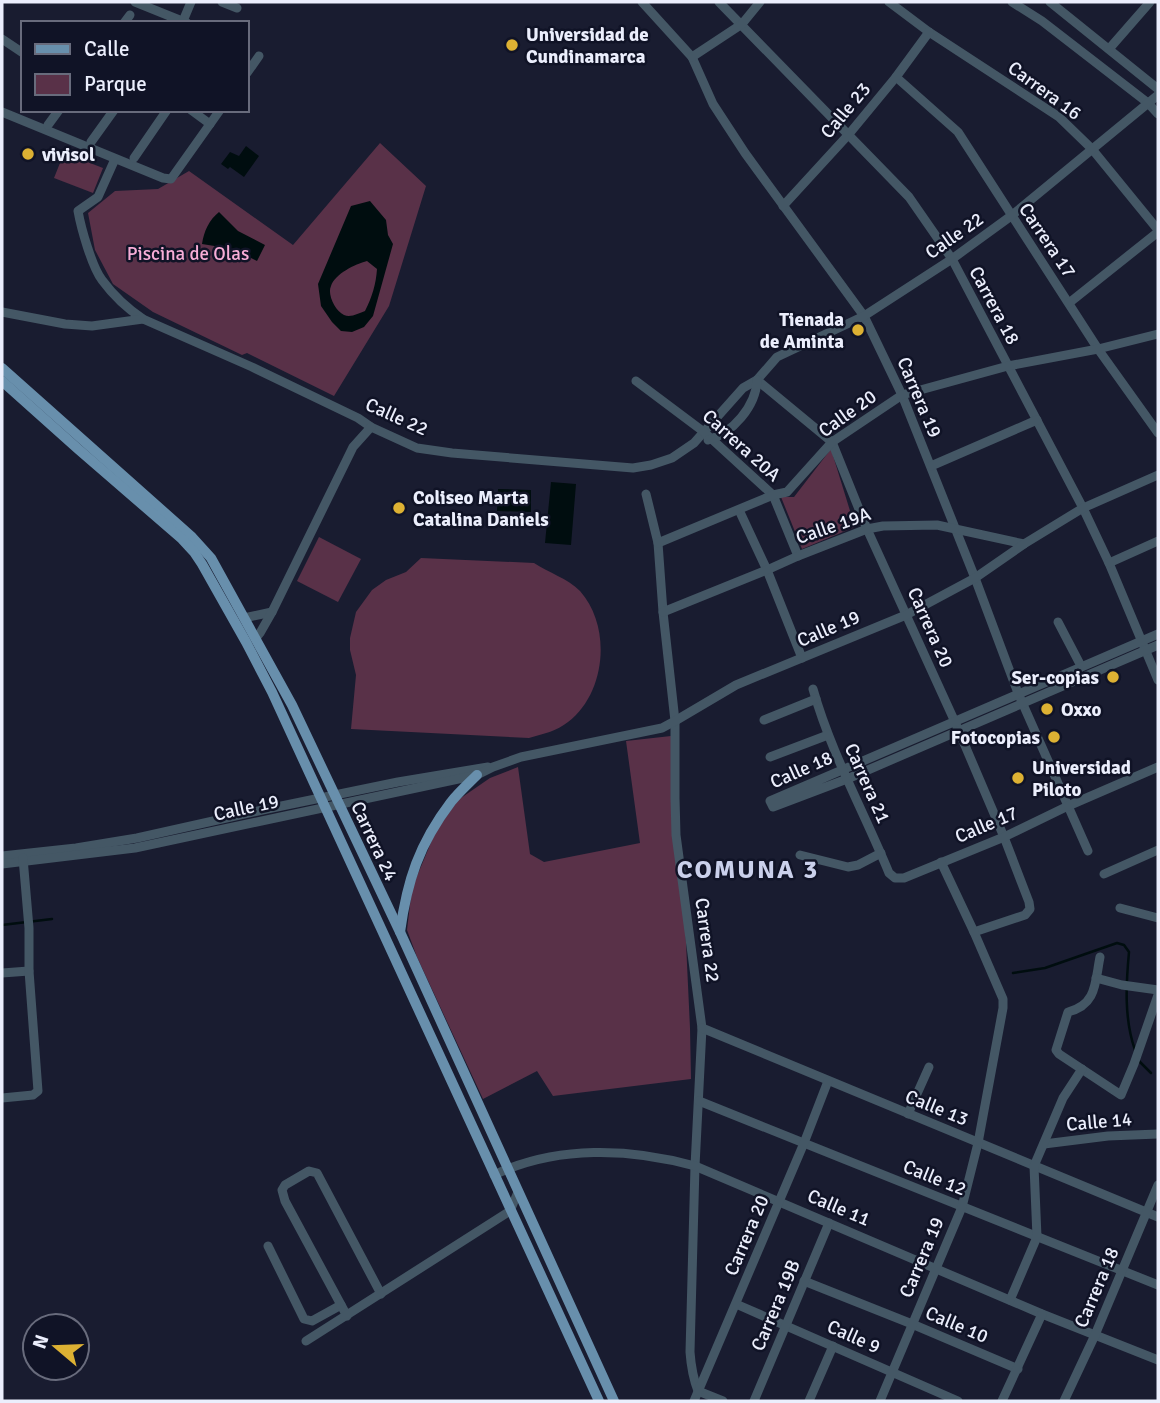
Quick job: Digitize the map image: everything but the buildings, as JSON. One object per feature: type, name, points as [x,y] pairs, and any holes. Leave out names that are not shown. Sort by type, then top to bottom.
[{"type":"main road","name":"Carrera 24","points":[[2,368],[192,537],[211,558],[292,705],[400,932],[614,1401]]},
{"type":"main road","name":"Carrera 24","points":[[2,381],[182,539],[202,564],[251,652],[599,1401]]},
{"type":"main road","points":[[400,932],[405,897],[415,862],[431,830],[452,801],[477,775]]},
{"type":"street","points":[[185,21],[191,2]]},
{"type":"street","points":[[222,2],[237,8]]},
{"type":"street","name":"Carrera 19","points":[[642,2],[692,57],[713,104],[745,153],[864,316],[902,395],[1020,698],[1088,851]]},
{"type":"street","name":"Carrera 18","points":[[719,2],[909,197],[951,259],[1083,508],[1158,680]]},
{"type":"street","points":[[692,57],[742,24],[760,2]]},
{"type":"street","name":"Carrera 16","points":[[889,2],[929,32],[1059,117],[1092,149],[1158,231]]},
{"type":"street","points":[[1012,2],[1042,21],[1148,103],[1158,114]]},
{"type":"street","points":[[1050,2],[1158,89]]},
{"type":"street","points":[[1109,49],[1150,2]]},
{"type":"street","points":[[141,3],[183,21]]},
{"type":"street","name":"Calle 23","points":[[783,206],[849,134],[929,32]]},
{"type":"street","points":[[2,39],[21,52]]},
{"type":"street","points":[[248,71],[258,56]]},
{"type":"street","name":"Carrera 17","points":[[896,77],[958,132],[1098,349],[1158,433]]},
{"type":"street","name":"Calle 22","points":[[143,319],[263,372],[417,448],[633,468],[651,465],[672,458],[694,443],[743,388],[757,380],[777,357],[864,316],[951,259],[1011,216],[1158,95]]},
{"type":"street","points":[[2,112],[171,179],[219,112]]},
{"type":"street","points":[[48,125],[58,112]]},
{"type":"street","points":[[91,142],[113,112]]},
{"type":"street","points":[[134,158],[166,112]]},
{"type":"street","points":[[194,112],[210,124]]},
{"type":"street","points":[[115,159],[99,197],[78,211],[81,229],[100,278],[130,310],[143,319]]},
{"type":"street","points":[[1069,303],[1158,231]]},
{"type":"street","points":[[2,312],[65,324],[92,326],[143,319]]},
{"type":"street","name":"Calle 20","points":[[658,543],[773,495],[787,492],[832,442],[902,395],[1008,366],[1098,349],[1158,334]]},
{"type":"street","name":"Calle 22","points":[[694,443],[723,434],[747,411],[756,395],[757,380]]},
{"type":"street","name":"Carrera 20","points":[[757,380],[832,442],[867,529],[1004,837],[1030,909],[1025,915],[974,932]]},
{"type":"street","name":"Carrera 20A","points":[[636,381],[713,439],[773,495],[797,556]]},
{"type":"street","points":[[931,466],[1037,420]]},
{"type":"street","points":[[256,638],[272,612],[353,447],[371,427]]},
{"type":"street","name":"Calle 19","points":[[400,787],[477,775],[534,754],[662,728],[736,685],[906,615],[975,578],[1083,508],[1158,475]]},
{"type":"street","name":"Carrera 22","points":[[646,494],[658,543],[676,721],[676,835],[702,1028],[690,1352],[692,1373],[698,1391]]},
{"type":"street","points":[[739,510],[767,570],[802,658]]},
{"type":"street","name":"Calle 19A","points":[[663,612],[867,529],[937,525],[1024,544]]},
{"type":"street","points":[[1108,563],[1158,541]]},
{"type":"street","points":[[244,618],[272,612]]},
{"type":"street","points":[[1058,622],[1081,666]]},
{"type":"street","name":"Calle 18","points":[[845,774],[770,800],[773,807],[957,727],[1081,666],[1158,634]]},
{"type":"street","name":"Calle 18","points":[[1020,698],[1158,645]]},
{"type":"street","name":"Carrera 21","points":[[813,689],[828,735],[889,873],[899,879],[905,878]]},
{"type":"street","points":[[764,720],[816,699]]},
{"type":"street","points":[[770,757],[828,735]]},
{"type":"street","name":"Calle 19","points":[[2,864],[267,809],[323,804],[483,767],[493,767]]},
{"type":"street","name":"Calle 17","points":[[905,878],[1004,837],[1158,767]]},
{"type":"street","points":[[1104,874],[1158,850]]},
{"type":"street","points":[[800,855],[848,867],[881,853]]},
{"type":"street","name":"Calle 19","points":[[2,856],[23,858]]},
{"type":"street","points":[[2,1098],[36,1094],[38,1091],[23,858]]},
{"type":"street","points":[[941,862],[974,932]]},
{"type":"street","points":[[1120,908],[1158,918]]},
{"type":"street","name":"Carrera 19","points":[[880,1401],[962,1207],[978,1143],[1003,999],[974,932]]},
{"type":"street","points":[[1096,978],[1158,993],[1121,1095],[1059,1054],[1056,1047],[1068,1012],[1080,1009],[1090,1001],[1100,957]]},
{"type":"street","points":[[2,973],[29,971]]},
{"type":"street","name":"Calle 13","points":[[702,1028],[1158,1217]]},
{"type":"street","points":[[908,1114],[929,1067]]},
{"type":"street","points":[[1010,1300],[1037,1237],[1034,1166],[1063,1098],[1082,1069]]},
{"type":"street","name":"Carrera 20","points":[[694,1401],[828,1081]]},
{"type":"street","name":"Calle 12","points":[[699,1101],[1158,1285]]},
{"type":"street","name":"Calle 14","points":[[1044,1144],[1108,1136],[1158,1134]]},
{"type":"street","name":"Calle 11","points":[[494,1175],[537,1159],[579,1152],[670,1159],[695,1166],[779,1200],[1042,1314],[1158,1360]]},
{"type":"street","points":[[347,1316],[282,1194],[285,1185],[309,1171],[317,1173],[381,1294]]},
{"type":"street","name":"Carrera 18","points":[[1064,1401],[1158,1185]]},
{"type":"street","points":[[306,1341],[510,1211],[518,1192]]},
{"type":"street","name":"Carrera 19B","points":[[754,1401],[829,1223]]},
{"type":"street","points":[[268,1246],[304,1319],[312,1321],[341,1305]]},
{"type":"street","name":"Calle 10","points":[[804,1281],[1018,1369]]},
{"type":"street","name":"Calle 9","points":[[736,1304],[958,1401]]},
{"type":"street","points":[[1002,1401],[1042,1314]]},
{"type":"street","points":[[809,1401],[833,1346]]},
{"type":"street","points":[[698,1391],[723,1401]]},
{"type":"green space","name":"Piscina de Olas","points":[[380,143],[426,186],[389,306],[334,396],[247,353],[242,355],[153,312],[113,284],[95,250],[88,213],[115,191],[158,189],[189,171],[293,245]]},
{"type":"green space","points":[[64,153],[103,168],[93,193],[54,178]]},
{"type":"green space","points":[[831,449],[855,527],[802,549],[781,497],[794,497]]},
{"type":"green space","points":[[319,537],[361,559],[338,602],[297,581]]},
{"type":"green space","points":[[421,558],[534,563],[580,591],[597,623],[600,641],[597,677],[581,710],[555,730],[529,738],[351,729],[356,675],[350,638],[356,612],[372,590],[386,580],[406,572]]},
{"type":"green space","points":[[671,736],[685,921],[691,1079],[553,1096],[537,1071],[483,1099],[407,930],[412,888],[435,833],[458,800],[490,778],[518,767],[530,854],[544,862],[640,843],[626,741]]},
{"type":"shaded area","points":[[246,146],[259,156],[244,177],[221,164],[230,152],[239,156]]},
{"type":"shaded area","points":[[370,201],[386,220],[388,235],[393,244],[373,316],[364,327],[352,332],[341,331],[332,322],[321,306],[318,284],[351,206]],"holes":[[[367,261],[377,269],[365,311],[349,316],[341,313],[330,293],[337,277],[351,267]]]},
{"type":"shaded area","points":[[219,212],[238,231],[265,245],[257,261],[233,249],[202,244],[208,226]]},
{"type":"shaded area","points":[[551,482],[576,484],[571,545],[545,543]]},
{"type":"shaded area","points":[[498,489],[531,490],[531,512],[497,511]]},
{"type":"waterway","points":[[2,925],[52,919]]},
{"type":"waterway","points":[[1013,973],[1045,968],[1117,943],[1124,945],[1129,952],[1127,1014],[1135,1050]]},
{"type":"waterway","points":[[1138,1060],[1151,1073]]},
{"type":"place","name":"Universidad de Cundinamarca","points":[[512,45]]},
{"type":"place","name":"vivisol","points":[[28,154]]},
{"type":"place","name":"Tienada de Aminta","points":[[858,330]]},
{"type":"place","name":"Coliseo Marta Catalina Daniels","points":[[399,508]]},
{"type":"place","name":"Ser-copias","points":[[1113,677]]},
{"type":"place","name":"Oxxo","points":[[1047,709]]},
{"type":"place","name":"Fotocopias","points":[[1054,737]]},
{"type":"place","name":"Universidad Piloto","points":[[1018,778]]},
{"type":"district","name":"COMUNA 3","points":[[748,869]]}]
